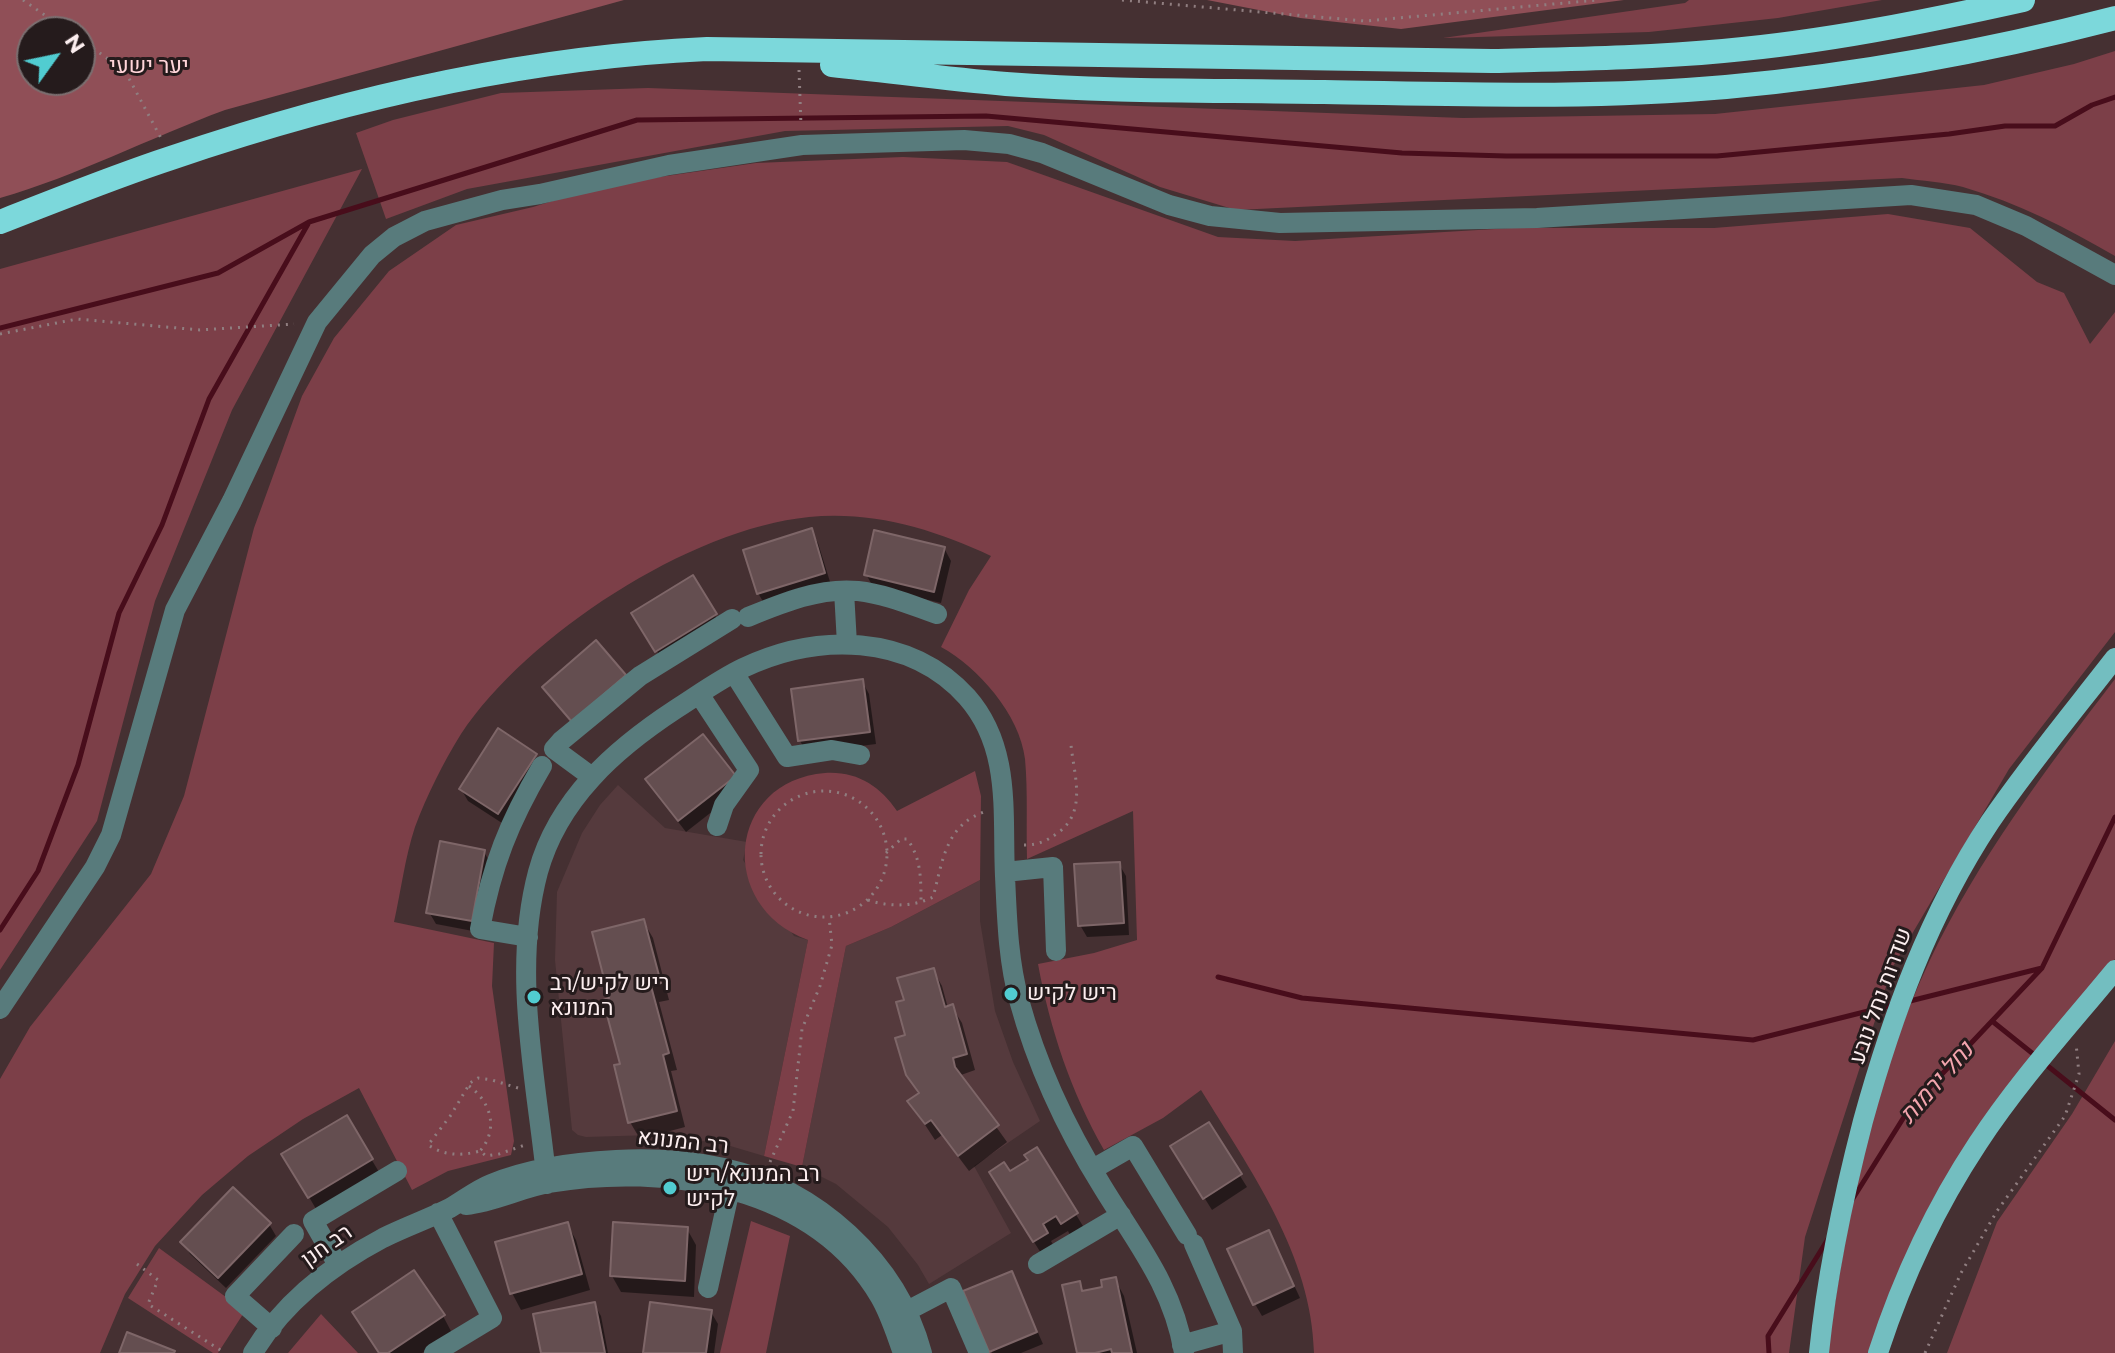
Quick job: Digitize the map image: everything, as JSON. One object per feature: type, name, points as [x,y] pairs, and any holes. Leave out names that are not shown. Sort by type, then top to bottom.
[{"type":"highway","points":[[0,222],[171,158],[341,106],[445,81],[650,52],[707,49],[1492,61],[1613,58],[1725,51],[1829,37],[2023,0]]},
{"type":"highway","points":[[650,52],[799,62],[1007,84],[1091,88],[1502,95],[1614,93],[1725,87],[1835,73],[1943,56],[2115,18]]},
{"type":"main road","name":"שדרות נחל נובע","points":[[1819,1353],[1831,1255],[1849,1176],[1892,1022],[1912,966],[1952,887],[1989,824],[2115,658]]},
{"type":"main road","points":[[1878,1353],[1901,1288],[1947,1194],[2000,1112],[2115,970]]},
{"type":"street","points":[[0,1009],[95,867],[111,835],[175,610],[238,488],[317,322],[372,255],[394,237],[425,221],[502,200],[669,165],[802,145],[964,140],[1009,144],[1042,153],[1169,205],[1210,216],[1280,223],[1537,218],[1911,195],[1976,205],[2026,226],[2115,275]]},
{"type":"street","points":[[592,777],[554,749],[640,676],[740,618],[800,598],[844,591],[879,595],[937,614]]},
{"type":"street","points":[[844,591],[847,644]]},
{"type":"street","points":[[546,1176],[526,988],[528,937],[538,872],[547,846],[575,798],[622,747],[734,673],[796,649],[847,644],[877,646],[929,665],[966,696],[979,713],[996,748],[1002,772],[1008,941],[1020,1004],[1048,1085],[1093,1169],[1160,1277],[1183,1349],[1232,1331]]},
{"type":"street","points":[[734,673],[787,757],[832,750],[860,755]]},
{"type":"street","points":[[699,694],[749,770],[724,805],[717,826]]},
{"type":"street","points":[[528,937],[480,929],[491,876],[503,839],[542,766]]},
{"type":"street","points":[[1005,872],[1053,867],[1056,951]]},
{"type":"street","points":[[1093,1169],[1133,1146],[1191,1239],[1232,1331],[1233,1353]]},
{"type":"street","name":"רב המנונא","points":[[546,1176],[602,1161],[666,1159],[724,1168],[761,1180],[800,1198],[842,1227],[878,1264],[907,1311],[922,1353]]},
{"type":"street","points":[[338,1265],[313,1221],[397,1171]]},
{"type":"street","name":"רב המנונא","points":[[546,1176],[655,1177],[689,1181],[730,1189],[770,1203],[799,1219],[847,1255],[880,1297],[903,1353]]},
{"type":"street","name":"רב חנן","points":[[253,1353],[287,1309],[338,1265],[492,1183],[546,1176]]},
{"type":"street","points":[[708,1288],[730,1189]]},
{"type":"street","points":[[434,1353],[492,1318],[444,1210]]},
{"type":"street","points":[[1038,1264],[1121,1215]]},
{"type":"street","points":[[272,1328],[235,1296],[294,1234]]},
{"type":"street","points":[[907,1311],[951,1288],[979,1353]]},
{"type":"path","points":[[23,0],[46,16]]},
{"type":"path","points":[[1122,0],[1365,21],[1598,0]]},
{"type":"path","points":[[96,50],[125,71],[171,158]]},
{"type":"path","points":[[799,62],[802,145]]},
{"type":"path","points":[[0,334],[77,319],[200,330],[317,322]]},
{"type":"path","points":[[1004,846],[1038,844],[1067,826],[1078,804],[1071,745]]},
{"type":"path","points":[[815,792],[846,795],[859,802],[880,825],[886,853],[884,872],[868,900],[855,909],[829,917],[794,910],[781,900],[764,873],[762,842],[775,814],[786,804],[815,792]]},
{"type":"path","points":[[868,900],[881,905],[921,903],[933,897],[943,853],[955,831],[974,815],[1004,805]]},
{"type":"path","points":[[886,853],[901,839],[907,839],[912,845],[919,865],[921,903]]},
{"type":"path","points":[[761,1180],[793,1111],[802,1029],[820,986],[832,945],[829,917]]},
{"type":"path","points":[[1925,1353],[1961,1273],[1997,1211],[2065,1116],[2079,1074],[2079,1054],[2070,1025]]},
{"type":"path","points":[[537,1094],[478,1078],[469,1086],[428,1145],[440,1152],[456,1155],[480,1151],[486,1156],[542,1140]]},
{"type":"path","points":[[469,1086],[481,1095],[491,1119],[491,1131],[480,1151]]},
{"type":"path","points":[[137,1264],[158,1280],[148,1304],[225,1353]]},
{"type":"shaded area","points":[[1689,0],[1882,0],[1778,18],[1649,32],[1443,38],[1685,3]]},
{"type":"shaded area","points":[[2115,51],[2115,256],[2023,208],[1983,193],[1956,185],[1902,178],[1236,210],[1160,187],[1044,135],[1008,126],[785,131],[467,189],[386,219],[356,133],[393,120],[501,93],[648,88],[1463,118],[1715,114],[1984,85]]},
{"type":"shaded area","points":[[903,157],[1007,162],[1218,237],[1295,241],[1511,228],[1714,228],[1888,214],[1970,228],[2037,282],[2064,293],[2090,344],[2115,312],[2115,632],[2009,769],[1892,968],[1805,1237],[1789,1353],[1314,1353],[1311,1317],[1290,1248],[1258,1183],[1201,1090],[1163,1118],[1104,1150],[1072,1083],[1055,1036],[1038,964],[1094,953],[1137,940],[1133,811],[1027,859],[1025,759],[1015,726],[983,680],[941,647],[969,590],[991,556],[903,524],[833,516],[762,526],[713,542],[615,593],[568,625],[526,660],[490,697],[461,734],[436,779],[412,838],[394,922],[494,943],[492,986],[514,1141],[511,1155],[448,1171],[412,1190],[359,1088],[303,1119],[248,1156],[202,1195],[155,1246],[125,1294],[100,1353],[0,1353],[0,1079],[30,1027],[151,874],[184,796],[254,528],[302,396],[334,338],[389,271],[456,225],[533,207],[604,185],[756,163]]},
{"type":"shaded area","points":[[362,169],[232,410],[155,601],[97,821],[0,970],[0,269]]},
{"type":"shaded area","points":[[2115,679],[2115,959],[1975,1130],[1932,1201],[1903,1262],[1869,1353],[1828,1353],[1843,1254],[1864,1153],[1909,1007],[1948,924],[1991,851]]},
{"type":"shaded area","points":[[975,771],[981,796],[980,880],[891,927],[846,946],[802,1167],[764,1156],[808,940],[778,923],[758,901],[747,874],[745,847],[752,820],[768,798],[792,781],[825,773],[847,775],[867,782],[883,794],[897,811]]},
{"type":"shaded area","points":[[618,785],[665,828],[747,842],[743,860],[794,936],[808,940],[764,1156],[727,1145],[685,1138],[652,1135],[586,1137],[572,1130],[555,960],[557,892],[582,833]]},
{"type":"shaded area","points":[[980,880],[980,921],[995,1011],[1013,1062],[1040,1121],[974,1166],[1011,1233],[929,1284],[888,1227],[836,1184],[802,1167],[846,946],[891,927]]},
{"type":"shaded area","points":[[2115,1041],[2115,1353],[1947,1353],[1997,1222],[2072,1114]]},
{"type":"shaded area","points":[[751,1221],[790,1236],[766,1353],[720,1353]]},
{"type":"shaded area","points":[[159,1248],[245,1311],[218,1353],[213,1353],[128,1298]]},
{"type":"shaded area","points":[[321,1314],[358,1353],[288,1353]]},
{"type":"green space","name":"יער ישעי","points":[[0,0],[624,0],[225,110],[0,198]]},
{"type":"green space","points":[[1207,0],[1624,0],[1401,29],[1300,18]]},
{"type":"building","points":[[812,528],[825,573],[757,594],[743,550]]},
{"type":"building","points":[[874,530],[945,547],[934,592],[864,575]]},
{"type":"building","points":[[693,575],[717,614],[655,652],[631,613]]},
{"type":"building","points":[[596,640],[626,675],[572,722],[542,687]]},
{"type":"building","points":[[863,679],[870,732],[798,741],[791,689]]},
{"type":"building","points":[[498,728],[537,754],[498,814],[459,789]]},
{"type":"building","points":[[703,734],[736,776],[678,821],[645,779]]},
{"type":"building","points":[[440,841],[485,850],[472,921],[426,913]]},
{"type":"building","points":[[1120,862],[1124,923],[1078,926],[1074,864]]},
{"type":"building","points":[[644,919],[661,983],[651,986],[669,1053],[663,1055],[677,1111],[628,1123],[614,1065],[620,1064],[603,1000],[609,998],[592,932]]},
{"type":"building","points":[[934,968],[945,1007],[953,1004],[967,1054],[953,1058],[955,1067],[999,1125],[958,1156],[931,1120],[925,1124],[907,1101],[919,1093],[906,1075],[895,1038],[905,1035],[896,1002],[904,1000],[897,978]]},
{"type":"building","points":[[347,1115],[373,1159],[308,1198],[281,1154]]},
{"type":"building","points":[[1209,1122],[1242,1174],[1203,1199],[1170,1146]]},
{"type":"building","points":[[1037,1147],[1078,1213],[1061,1224],[1056,1216],[1043,1224],[1048,1233],[1033,1242],[989,1172],[1004,1162],[1010,1171],[1028,1160],[1024,1155]]},
{"type":"building","points":[[233,1187],[271,1223],[218,1278],[180,1242]]},
{"type":"building","points":[[568,1222],[582,1274],[510,1294],[495,1242]]},
{"type":"building","points":[[613,1222],[688,1227],[685,1281],[610,1276]]},
{"type":"building","points":[[1269,1230],[1294,1286],[1253,1305],[1227,1249]]},
{"type":"building","points":[[414,1270],[445,1315],[388,1353],[379,1353],[352,1312]]},
{"type":"building","points":[[1012,1271],[1037,1332],[989,1352],[963,1291]]},
{"type":"building","points":[[1116,1277],[1132,1353],[1112,1353],[1111,1349],[1077,1353],[1062,1285],[1080,1281],[1082,1291],[1102,1287],[1101,1280]]},
{"type":"building","points":[[595,1302],[605,1353],[541,1353],[533,1314]]},
{"type":"building","points":[[650,1302],[712,1310],[706,1353],[643,1353]]},
{"type":"building","points":[[127,1332],[175,1351],[119,1353]]},
{"type":"waterway","points":[[0,328],[218,273],[309,222],[637,120],[986,116],[1402,153],[1717,156],[2005,126],[2055,126],[2092,105],[2115,97]]},
{"type":"waterway","points":[[0,930],[38,871],[78,765],[119,613],[162,525],[209,399],[308,224]]},
{"type":"waterway","name":"נחל ירמות","points":[[1852,1200],[1909,1109],[2042,968],[2115,817]]},
{"type":"waterway","points":[[1906,1002],[2042,968]]},
{"type":"waterway","points":[[1218,977],[1302,998],[1753,1040],[1892,1005]]},
{"type":"waterway","points":[[1992,1021],[2037,1057]]},
{"type":"waterway","points":[[2044,1063],[2115,1120]]},
{"type":"waterway","name":"נחל ירמות","points":[[1769,1353],[1768,1336],[1828,1239]]},
{"type":"place","name":"ריש לקיש","points":[[1011,994]]},
{"type":"place","name":"ריש לקיש/רב המנונא","points":[[534,997]]},
{"type":"place","name":"רב המנונא/ריש לקיש","points":[[670,1188]]}]
